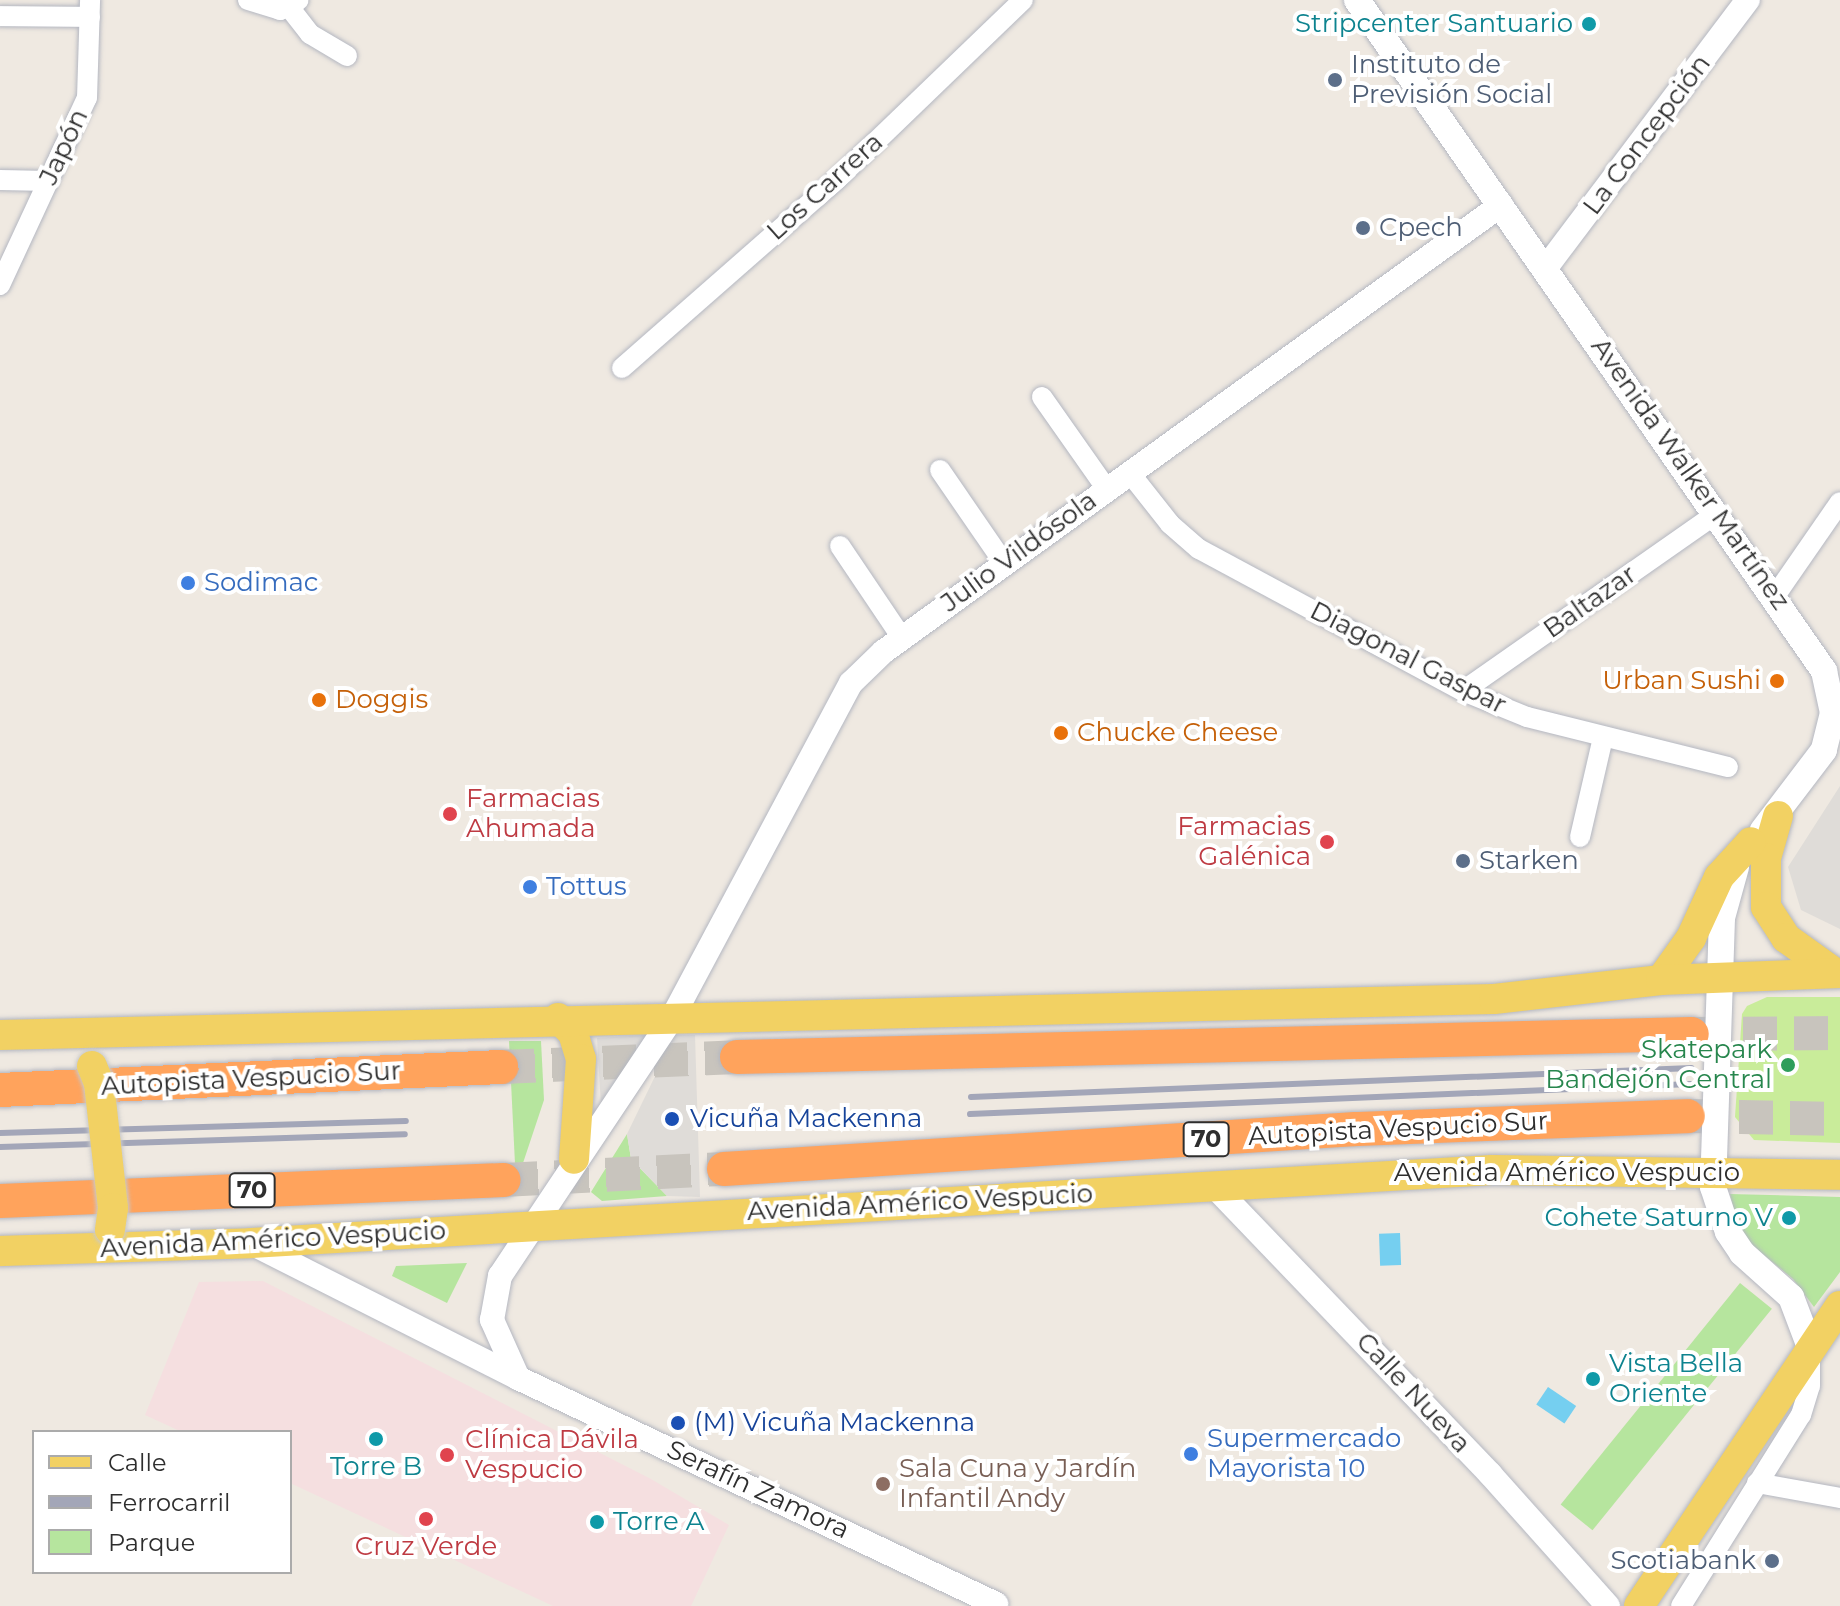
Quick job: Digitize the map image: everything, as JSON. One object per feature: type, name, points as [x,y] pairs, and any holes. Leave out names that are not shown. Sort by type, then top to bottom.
[{"type":"highway","points":[[737,1057],[1692,1034]]},
{"type":"highway","name":"Autopista Vespucio Sur","points":[[0,1090],[501,1067]]},
{"type":"highway","name":"Autopista Vespucio Sur","points":[[724,1169],[1356,1129],[1688,1116]]},
{"type":"highway","name":"70","points":[[0,1201],[504,1180]]},
{"type":"main road","name":"Avenida Walker Martínez","points":[[1357,0],[1775,596],[1824,671],[1833,713],[1824,750],[1778,816],[1751,842],[1725,897],[1713,1170],[1717,1210],[1728,1232],[1756,1267],[1791,1297],[1810,1347]]},
{"type":"main road","points":[[1778,816],[1766,858],[1766,907],[1786,938],[1838,973]]},
{"type":"main road","points":[[1661,980],[1689,942],[1719,877],[1751,842]]},
{"type":"main road","points":[[0,1035],[558,1018],[1494,999],[1661,980],[1838,973]]},
{"type":"main road","points":[[558,1018],[573,1033],[581,1059],[574,1159]]},
{"type":"main road","points":[[57,1033],[92,1066],[99,1083],[113,1208],[106,1240]]},
{"type":"main road","name":"Avenida Américo Vespucio","points":[[0,1251],[106,1240],[251,1243],[1492,1170],[1713,1170],[1840,1175]]},
{"type":"main road","points":[[1639,1606],[1840,1306]]},
{"type":"street","points":[[248,0],[270,9],[294,4],[310,34],[347,56]]},
{"type":"street","name":"Los Carrera","points":[[622,368],[837,179],[1023,0]]},
{"type":"street","name":"La Concepción","points":[[1545,269],[1748,0]]},
{"type":"street","points":[[0,16],[90,8]]},
{"type":"street","name":"Japón","points":[[0,285],[87,98],[90,8]]},
{"type":"street","points":[[0,180],[49,181]]},
{"type":"street","name":"Julio Vildósola","points":[[672,1018],[836,707],[866,666],[1106,488],[1501,205]]},
{"type":"street","points":[[1042,397],[1106,488]]},
{"type":"street","points":[[940,470],[1004,563]]},
{"type":"street","name":"Diagonal Gaspar","points":[[1129,472],[1170,524],[1199,549],[1463,691],[1527,717],[1728,767]]},
{"type":"street","points":[[1775,596],[1840,502]]},
{"type":"street","name":"Baltazar","points":[[1463,691],[1717,513]]},
{"type":"street","points":[[840,546],[902,638]]},
{"type":"street","points":[[1580,837],[1603,737]]},
{"type":"street","points":[[518,1378],[495,1336],[492,1301],[500,1276],[574,1159],[672,1018]]},
{"type":"street","name":"Calle Nueva","points":[[1214,1186],[1512,1497],[1608,1606]]},
{"type":"street","name":"Serafín Zamora","points":[[251,1243],[518,1378],[996,1604]]},
{"type":"street","points":[[1681,1606],[1806,1404],[1810,1347]]},
{"type":"street","points":[[1757,1483],[1840,1498]]},
{"type":"shaded area","points":[[1840,786],[1840,929],[1801,910],[1788,867]]},
{"type":"shaded area","points":[[647,1035],[601,1106],[597,1038]]},
{"type":"shaded area","points":[[675,1035],[695,1035],[700,1197],[667,1196],[631,1159],[627,1134]]},
{"type":"shaded area","name":"Clínica Dávila Vespucio","points":[[263,1281],[651,1479],[729,1525],[691,1606],[553,1606],[292,1484],[292,1430],[178,1430],[145,1415],[199,1282]]},
{"type":"green space","name":"Skatepark Bandejón Central","points":[[1767,997],[1840,997],[1840,1143],[1754,1140],[1735,1117],[1742,1014],[1747,1006]]},
{"type":"green space","points":[[509,1041],[541,1041],[544,1100],[523,1163],[515,1164]]},
{"type":"green space","points":[[627,1134],[631,1159],[667,1196],[602,1201],[591,1192]]},
{"type":"green space","points":[[1730,1194],[1840,1197],[1840,1272],[1814,1307],[1793,1279],[1740,1235]]},
{"type":"green space","points":[[467,1263],[447,1303],[392,1276],[396,1266]]},
{"type":"green space","points":[[1740,1283],[1772,1309],[1593,1530],[1561,1504]]},
{"type":"water","points":[[1400,1233],[1401,1265],[1380,1266],[1379,1234]]},
{"type":"water","points":[[1548,1387],[1576,1406],[1564,1423],[1536,1404]]},
{"type":"tunnel","points":[[1692,1034],[1840,1033]]},
{"type":"tunnel","points":[[501,1067],[737,1057]]},
{"type":"tunnel","points":[[1688,1116],[1840,1119]]},
{"type":"tunnel","points":[[504,1180],[724,1169]]},
{"type":"railway","points":[[971,1097],[1691,1068]]},
{"type":"railway","points":[[970,1114],[1690,1084]]},
{"type":"railway","points":[[0,1133],[406,1121]]},
{"type":"railway","points":[[0,1147],[405,1134]]},
{"type":"place","name":"Stripcenter Santuario","points":[[1589,24]]},
{"type":"place","name":"Instituto de Previsión Social","points":[[1335,80]]},
{"type":"place","name":"Cpech","points":[[1363,228]]},
{"type":"place","name":"Sodimac","points":[[188,583]]},
{"type":"place","name":"Urban Sushi","points":[[1777,681]]},
{"type":"place","name":"Doggis","points":[[319,700]]},
{"type":"place","name":"Chucke Cheese","points":[[1061,733]]},
{"type":"place","name":"Farmacias Ahumada","points":[[450,814]]},
{"type":"place","name":"Farmacias Galénica","points":[[1327,842]]},
{"type":"place","name":"Starken","points":[[1463,861]]},
{"type":"place","name":"Tottus","points":[[530,887]]},
{"type":"place","name":"Skatepark Bandejón Central","points":[[1788,1065]]},
{"type":"place","name":"Vicuña Mackenna","points":[[672,1119]]},
{"type":"place","name":"Cohete Saturno V","points":[[1789,1218]]},
{"type":"place","name":"Vista Bella Oriente","points":[[1593,1379]]},
{"type":"place","name":"(M) Vicuña Mackenna","points":[[678,1423]]},
{"type":"place","name":"Torre B","points":[[376,1439]]},
{"type":"place","name":"Supermercado Mayorista 10","points":[[1191,1454]]},
{"type":"place","name":"Clínica Dávila Vespucio","points":[[447,1455]]},
{"type":"place","name":"Sala Cuna y Jardín Infantil Andy","points":[[883,1484]]},
{"type":"place","name":"Cruz Verde","points":[[426,1519]]},
{"type":"place","name":"Torre A","points":[[597,1522]]},
{"type":"place","name":"Scotiabank","points":[[1772,1561]]}]
